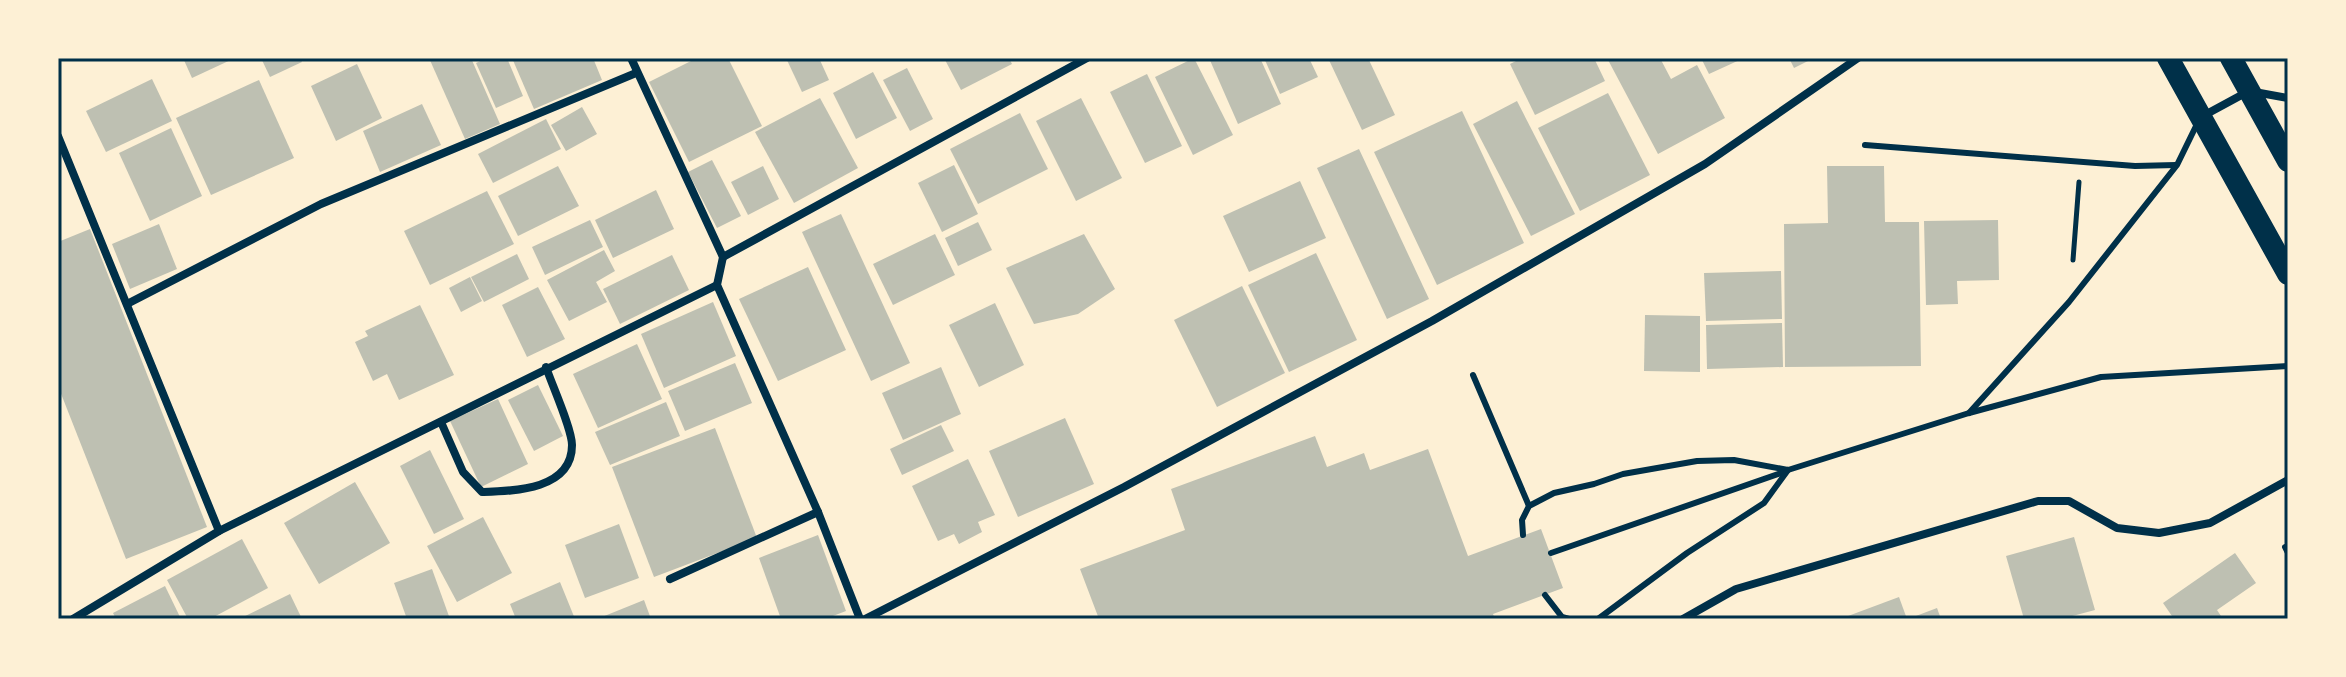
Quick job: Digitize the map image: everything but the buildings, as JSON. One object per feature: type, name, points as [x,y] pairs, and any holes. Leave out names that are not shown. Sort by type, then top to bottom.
[{"type":"highway","points":[[2168,58],[2288,274]]},
{"type":"highway","points":[[2231,58],[2288,161]]},
{"type":"street","points":[[631,58],[723,257],[717,285],[862,619],[1124,487],[1432,321],[1705,164],[1858,58]]},
{"type":"street","points":[[723,257],[1087,58]]},
{"type":"street","points":[[127,304],[321,204],[636,73]]},
{"type":"street","points":[[2200,117],[2249,91],[2288,98]]},
{"type":"street","points":[[58,136],[219,531]]},
{"type":"street","points":[[73,619],[219,531],[717,285]]},
{"type":"street","points":[[441,422],[463,472],[482,492],[523,491],[544,484],[561,472],[569,460],[573,443],[546,367]]},
{"type":"street","points":[[1683,619],[1736,589],[2038,501],[2069,501],[2117,528],[2159,533],[2210,523],[2288,480]]},
{"type":"street","points":[[670,579],[818,512]]},
{"type":"lane","points":[[1969,413],[2069,302],[2177,165],[2200,117]]},
{"type":"lane","points":[[1865,145],[2135,166],[2177,165]]},
{"type":"lane","points":[[1551,553],[1788,470],[1969,413],[2101,377],[2288,366]]},
{"type":"lane","points":[[1473,375],[1529,506]]},
{"type":"lane","points":[[1523,535],[1522,520],[1529,506],[1554,493],[1623,474],[1683,462],[1734,460],[1788,470]]},
{"type":"lane","points":[[1598,619],[1687,553],[1764,503],[1788,470]]},
{"type":"lane","points":[[2288,546],[2285,547],[2288,553]]},
{"type":"lane","points":[[1545,595],[1562,617],[1569,619]]},
{"type":"path","points":[[2069,302],[2081,162]]}]
